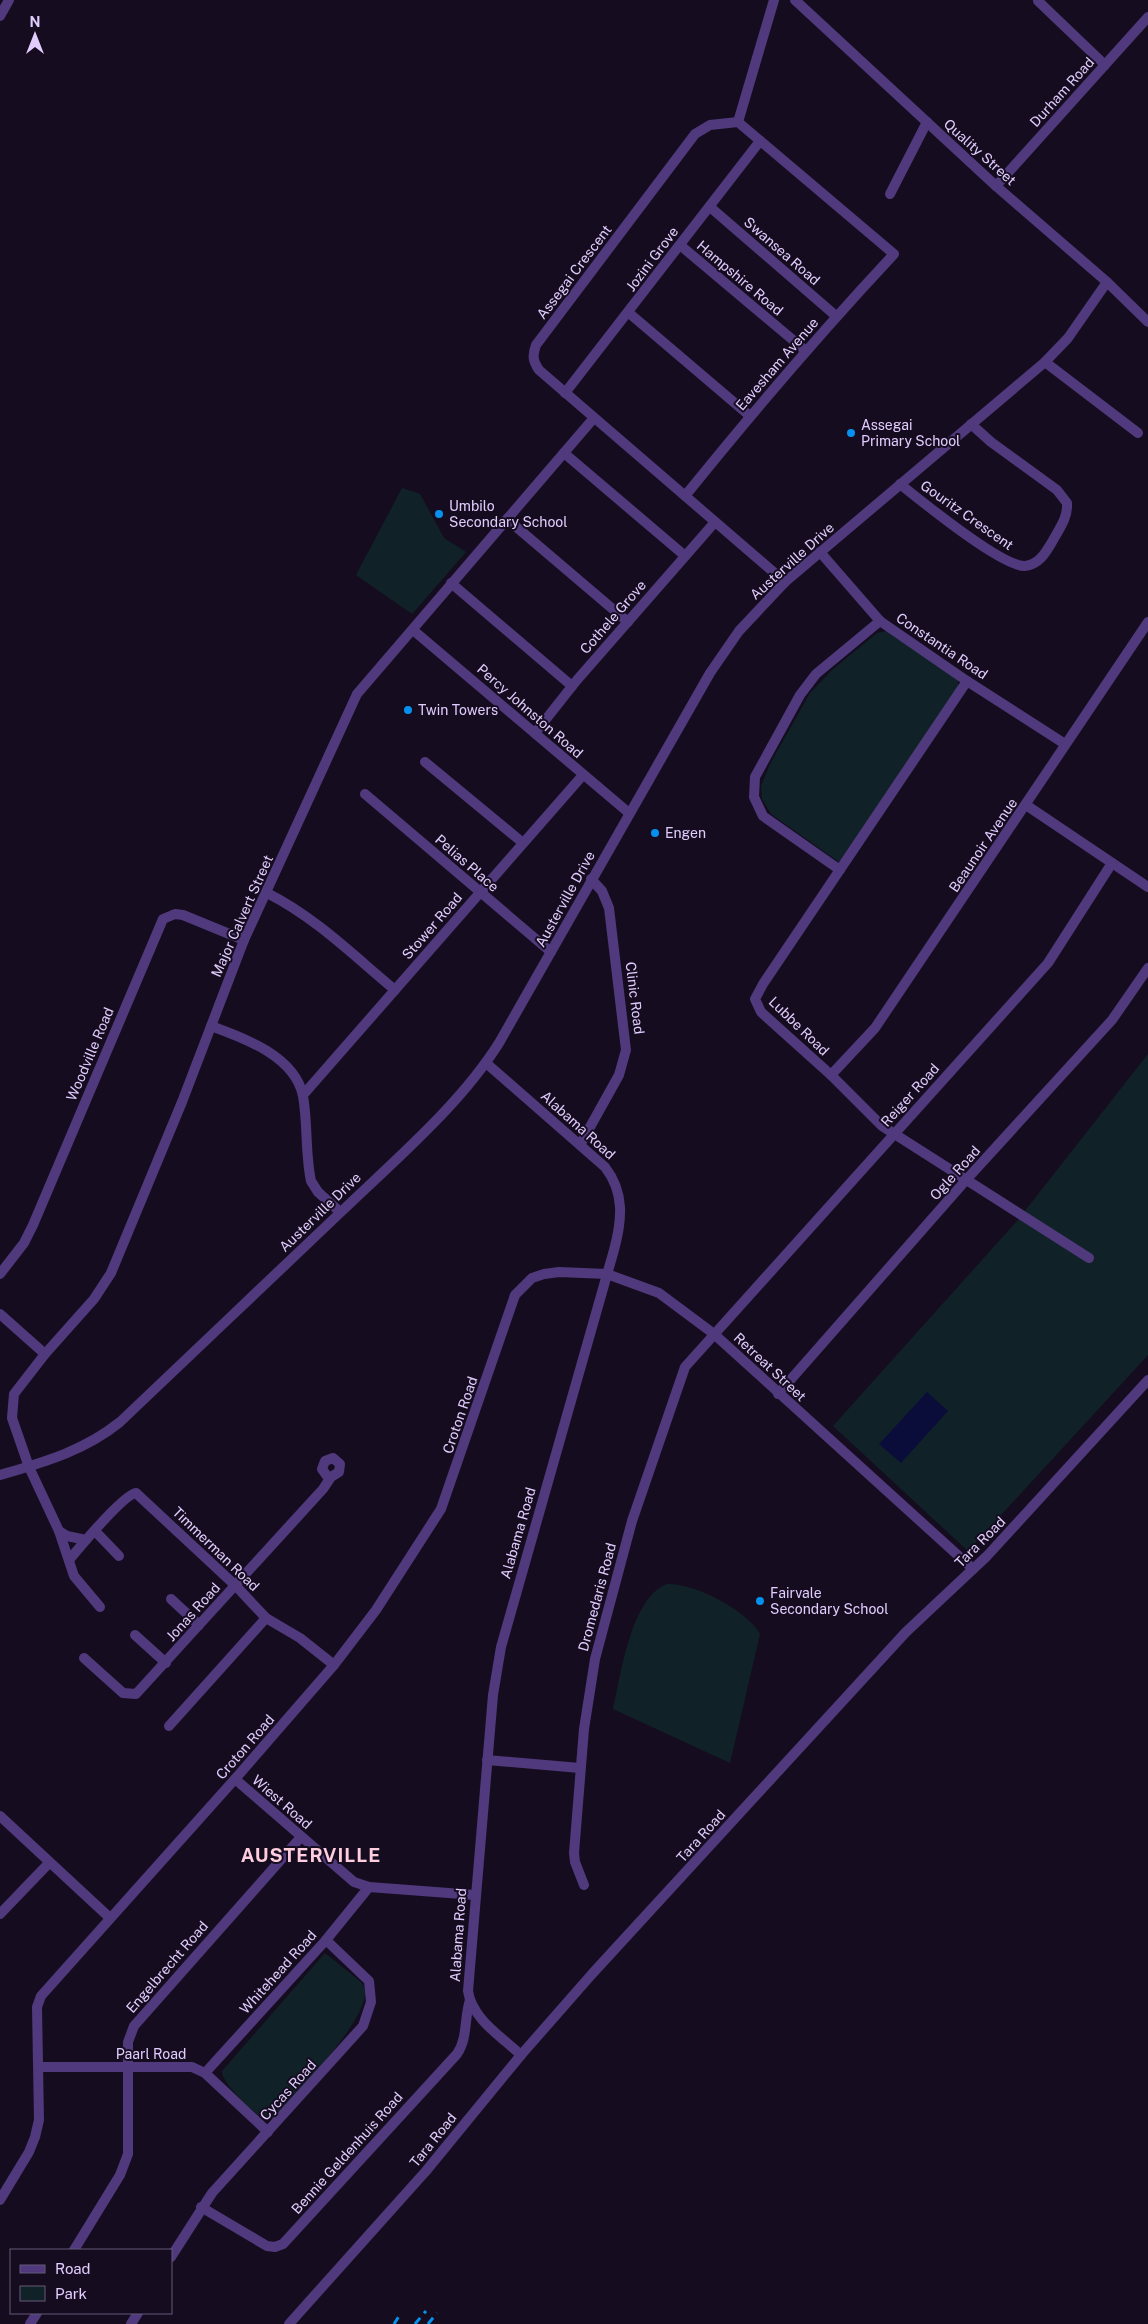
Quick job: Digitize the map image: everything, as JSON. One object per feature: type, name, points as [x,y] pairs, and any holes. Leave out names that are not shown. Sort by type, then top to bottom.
[{"type":"street","points":[[0,16],[9,0]]},
{"type":"street","points":[[760,141],[738,122],[774,0]]},
{"type":"street","name":"Quality Street","points":[[795,0],[996,186],[1107,282],[1148,322]]},
{"type":"street","points":[[1038,0],[1105,65]]},
{"type":"street","name":"Durham Road","points":[[996,186],[1148,17]]},
{"type":"street","name":"Assegai Crescent","points":[[738,122],[710,125],[694,134],[536,345],[533,353],[534,361],[539,370],[593,419],[785,582]]},
{"type":"street","points":[[890,194],[927,122]]},
{"type":"street","name":"Jozini Grove","points":[[565,393],[629,313],[760,141]]},
{"type":"street","name":"Eavesham Avenue","points":[[686,496],[750,416],[836,316],[894,254],[760,141]]},
{"type":"street","name":"Swansea Road","points":[[710,207],[836,316]]},
{"type":"street","name":"Hampshire Road","points":[[680,245],[806,351]]},
{"type":"street","name":"Austerville Drive","points":[[0,1475],[75,1451],[106,1434],[420,1135],[486,1063],[551,952],[629,812],[725,650],[758,610],[785,582],[1045,362],[1068,338],[1107,282]]},
{"type":"street","points":[[629,313],[750,416]]},
{"type":"street","points":[[1045,362],[1138,433]]},
{"type":"street","name":"Major Calvert Street","points":[[100,1607],[74,1576],[59,1531],[29,1467],[12,1418],[11,1406],[14,1394],[44,1354],[94,1299],[111,1273],[182,1102],[244,940],[357,694],[593,419]]},
{"type":"street","name":"Gouritz Crescent","points":[[900,484],[964,532],[1009,561],[1025,566],[1039,560],[1046,553],[1065,519],[1067,503],[1057,490],[991,442],[971,424]]},
{"type":"street","points":[[564,453],[684,555]]},
{"type":"street","points":[[507,519],[628,622]]},
{"type":"street","name":"Cothele Grove","points":[[535,732],[684,555],[715,522]]},
{"type":"street","name":"Constantia Road","points":[[820,552],[880,621],[967,681],[1065,744]]},
{"type":"street","points":[[451,583],[572,686]]},
{"type":"street","points":[[840,870],[763,816],[758,808],[753,787],[758,768],[807,685],[816,674],[880,621]]},
{"type":"street","name":"Beaunoir Avenue","points":[[831,1075],[875,1028],[1148,622]]},
{"type":"street","name":"Percy Johnston Road","points":[[413,630],[629,812]]},
{"type":"street","name":"Lubbe Road","points":[[967,681],[763,984],[755,999],[761,1012],[831,1075],[876,1121],[1089,1258]]},
{"type":"street","points":[[425,762],[523,843]]},
{"type":"street","name":"Stower Road","points":[[302,1095],[583,775]]},
{"type":"street","name":"Pelias Place","points":[[365,794],[551,952]]},
{"type":"street","points":[[1026,805],[1148,887]]},
{"type":"street","name":"Reiger Road","points":[[714,1334],[1048,963],[1112,863]]},
{"type":"street","name":"Clinic Road","points":[[580,1145],[619,1075],[626,1050],[609,908],[602,891],[591,879]]},
{"type":"street","points":[[267,893],[290,904],[317,924],[395,990]]},
{"type":"street","name":"Woodville Road","points":[[0,1274],[24,1243],[33,1225],[163,920],[175,914],[183,915],[244,940]]},
{"type":"street","name":"Ogle Road","points":[[778,1394],[966,1180],[1112,1020],[1148,968]]},
{"type":"street","points":[[211,1026],[252,1041],[267,1051],[294,1078],[302,1095],[311,1181],[318,1192],[340,1212]]},
{"type":"street","name":"Alabama Road","points":[[486,1063],[606,1167],[617,1185],[620,1196],[620,1228],[501,1647],[492,1695],[468,1982],[470,2000],[482,2019],[522,2054]]},
{"type":"street","name":"Retreat Street","points":[[516,1295],[532,1278],[559,1272],[607,1274],[659,1293],[714,1334],[973,1569]]},
{"type":"street","name":"Croton Road","points":[[0,2200],[35,2137],[39,2120],[37,2007],[41,1996],[236,1779],[334,1665],[376,1610],[441,1510],[516,1295]]},
{"type":"street","points":[[0,1314],[44,1354]]},
{"type":"street","name":"Dromedaris Road","points":[[584,1885],[574,1858],[584,1729],[595,1659],[632,1521],[679,1380],[691,1359],[714,1334]]},
{"type":"street","name":"Tara Road","points":[[289,2324],[426,2171],[522,2054],[592,1974],[900,1639],[973,1569],[1041,1499],[1148,1380]]},
{"type":"street","name":"Jonas Road","points":[[84,1658],[123,1693],[133,1696],[141,1691],[331,1477]]},
{"type":"street","name":"Timmerman Road","points":[[69,1560],[128,1496],[136,1493],[236,1586],[266,1618],[300,1638],[334,1665]]},
{"type":"street","points":[[59,1531],[68,1536],[86,1540]]},
{"type":"street","points":[[95,1531],[119,1556]]},
{"type":"street","points":[[171,1599],[199,1625]]},
{"type":"street","points":[[169,1726],[266,1618]]},
{"type":"street","points":[[135,1635],[166,1663]]},
{"type":"street","points":[[487,1760],[580,1768]]},
{"type":"street","name":"Wiest Road","points":[[236,1779],[344,1875],[369,1887],[475,1895]]},
{"type":"street","points":[[0,1816],[110,1918]]},
{"type":"street","name":"Engelbrecht Road","points":[[75,2249],[125,2166],[128,2154],[128,2042],[134,2026],[301,1837]]},
{"type":"street","points":[[0,1914],[49,1863]]},
{"type":"street","name":"Whitehead Road","points":[[205,2073],[326,1940],[369,1887]]},
{"type":"street","name":"Cycas Road","points":[[172,2255],[202,2207],[358,2034],[368,2014],[371,1992],[368,1981],[326,1940]]},
{"type":"street","name":"Bennie Geldenhuis Road","points":[[202,2207],[267,2246],[275,2247],[283,2244],[457,2054],[464,2039],[466,2013],[470,2000]]},
{"type":"street","name":"Paarl Road","points":[[39,2067],[192,2067],[205,2073],[268,2132]]},
{"type":"green space","points":[[402,488],[420,494],[444,538],[466,552],[412,614],[356,575]]},
{"type":"green space","points":[[886,631],[958,679],[958,688],[839,862],[771,814],[762,799],[761,786],[770,764],[810,693],[832,670],[877,633]]},
{"type":"green space","points":[[1148,1054],[1148,1355],[968,1551],[833,1426],[1017,1221]]},
{"type":"green space","points":[[667,1584],[691,1588],[719,1600],[744,1616],[760,1634],[730,1763],[613,1709],[624,1658],[636,1620],[644,1604],[655,1592]]},
{"type":"green space","points":[[325,1953],[361,1982],[365,1990],[364,2000],[351,2027],[328,2057],[278,2115],[267,2119],[247,2106],[232,2090],[222,2071]]},
{"type":"shaded area","points":[[927,1392],[948,1411],[901,1463],[879,1444]]},
{"type":"railway","points":[[415,2324],[426,2311]]},
{"type":"railway","points":[[394,2324],[401,2313]]},
{"type":"railway","points":[[428,2324],[437,2313]]},
{"type":"place","name":"Assegai Primary School","points":[[851,433]]},
{"type":"place","name":"Umbilo Secondary School","points":[[439,514]]},
{"type":"place","name":"Twin Towers","points":[[408,710]]},
{"type":"place","name":"Engen","points":[[655,833]]},
{"type":"place","name":"Fairvale Secondary School","points":[[760,1601]]},
{"type":"district","name":"AUSTERVILLE","points":[[311,1855]]}]
